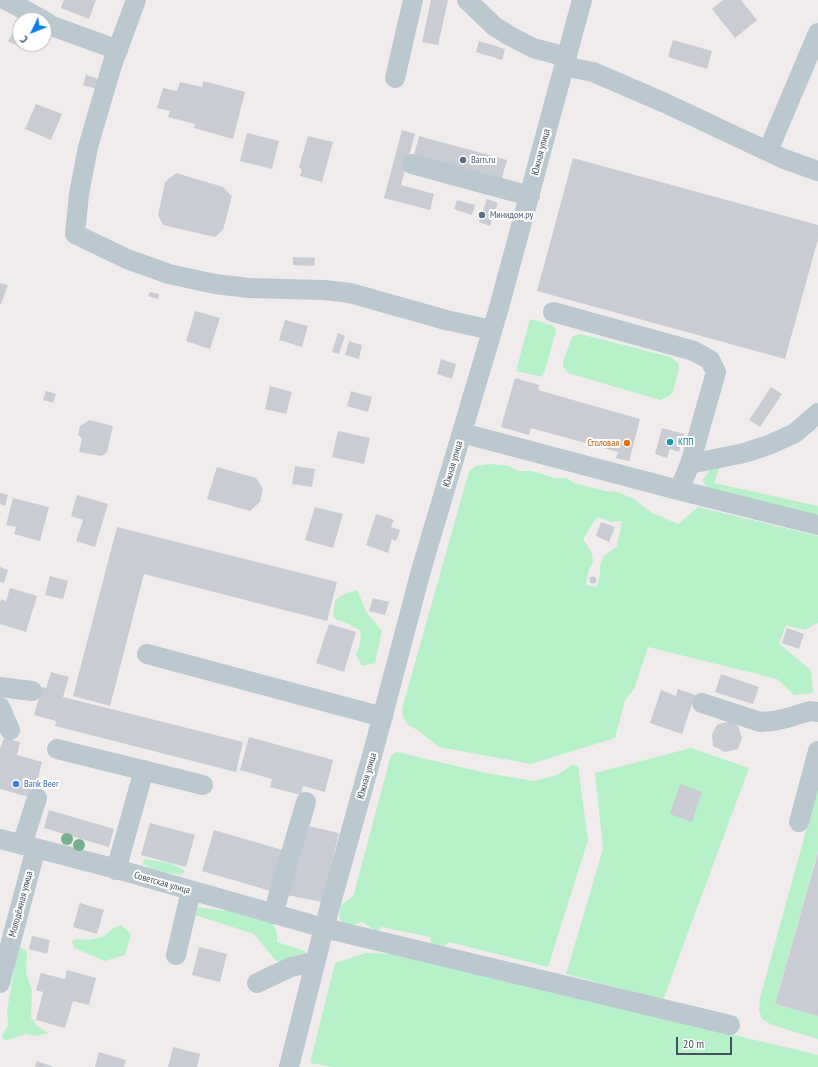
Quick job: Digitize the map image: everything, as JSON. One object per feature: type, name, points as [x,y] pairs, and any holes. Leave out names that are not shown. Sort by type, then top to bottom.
[{"type":"street","points":[[6,0],[28,12]]},
{"type":"street","points":[[136,0],[98,109],[88,147],[79,194],[75,234],[127,259],[169,274],[249,288],[324,290],[350,293],[446,320],[492,330]]},
{"type":"street","points":[[395,78],[413,0]]},
{"type":"street","points":[[466,0],[494,26],[533,48],[665,103],[768,152],[818,171]]},
{"type":"street","name":"Южная улица","points":[[289,1067],[324,928],[383,717],[422,567],[530,196],[582,0]]},
{"type":"street","points":[[52,26],[118,50]]},
{"type":"street","points":[[768,152],[818,33]]},
{"type":"street","points":[[412,164],[530,196]]},
{"type":"street","points":[[553,312],[694,351],[710,360],[716,372],[690,464],[679,490]]},
{"type":"street","points":[[690,464],[744,453],[768,446],[795,433],[818,413]]},
{"type":"street","points":[[462,432],[679,490],[818,525]]},
{"type":"street","points":[[146,654],[383,717]]},
{"type":"street","points":[[0,687],[32,691]]},
{"type":"street","points":[[702,703],[760,722],[787,718],[810,711],[818,712]]},
{"type":"street","points":[[0,707],[10,730]]},
{"type":"street","points":[[57,749],[203,785]]},
{"type":"street","points":[[798,822],[818,751]]},
{"type":"street","points":[[116,870],[144,770]]},
{"type":"street","name":"Молодёжная улица","points":[[0,982],[29,846],[37,798]]},
{"type":"street","points":[[273,914],[306,802]]},
{"type":"street","name":"Советская улица","points":[[0,839],[324,928],[730,1025]]},
{"type":"street","points":[[176,955],[191,891]]},
{"type":"street","points":[[257,983],[291,966],[309,963],[315,964]]},
{"type":"green space","points":[[530,319],[551,325],[555,328],[556,332],[542,377],[516,371]]},
{"type":"green space","points":[[580,334],[671,357],[678,363],[679,368],[673,392],[669,396],[660,400],[568,373],[563,366],[563,362],[572,337]]},
{"type":"green space","points":[[490,464],[509,466],[518,471],[532,471],[555,478],[566,478],[574,483],[605,491],[618,492],[634,499],[652,513],[678,524],[698,507],[818,536],[818,623],[804,630],[786,625],[779,644],[811,670],[813,693],[794,695],[777,679],[648,647],[634,689],[625,700],[615,738],[531,764],[439,747],[419,731],[408,725],[403,717],[402,709],[467,478],[470,470],[476,466]],"holes":[[[597,517],[612,522],[622,521],[617,546],[604,556],[600,565],[597,587],[586,585],[589,569],[593,562],[592,553],[583,539]]]},
{"type":"green space","points":[[713,466],[720,467],[714,483],[818,506],[818,515],[707,488],[702,480]]},
{"type":"green space","points":[[357,590],[367,613],[382,631],[375,663],[362,666],[356,655],[361,639],[360,630],[333,617],[335,600],[344,594]]},
{"type":"green space","points":[[691,748],[749,768],[663,1000],[566,974],[603,849],[595,773]]},
{"type":"green space","points":[[397,752],[486,773],[534,781],[557,775],[572,765],[578,766],[588,840],[548,967],[449,942],[443,948],[432,945],[430,937],[381,927],[378,932],[362,922],[350,926],[343,924],[339,916],[341,905],[353,897],[391,755]]},
{"type":"green space","points":[[818,787],[818,850],[775,1004],[818,1016],[818,1039],[772,1025],[762,1019],[759,1010],[760,998]]},
{"type":"green space","points":[[144,859],[170,863],[185,871],[182,875],[156,871],[143,864]]},
{"type":"green space","points":[[194,907],[246,913],[265,920],[273,924],[277,933],[277,942],[305,951],[305,956],[284,961],[276,961],[254,934],[189,913]]},
{"type":"green space","points":[[121,925],[131,934],[125,955],[105,961],[74,948],[72,941],[77,939],[87,940],[103,937],[113,928]]},
{"type":"green space","points":[[18,946],[27,951],[26,973],[32,990],[31,1017],[36,1025],[48,1033],[37,1036],[25,1034],[4,1040],[2,1036],[8,1025],[7,1011]]},
{"type":"green space","points":[[366,953],[396,954],[818,1055],[818,1067],[334,1067],[310,1063],[335,963]]},
{"type":"building","points":[[64,0],[96,0],[89,19],[61,8]]},
{"type":"building","points":[[431,0],[448,0],[438,45],[422,42]]},
{"type":"building","points":[[723,0],[741,0],[757,20],[735,38],[712,9]]},
{"type":"building","points":[[12,34],[12,43],[8,41]]},
{"type":"building","points":[[673,40],[712,51],[707,69],[668,57]]},
{"type":"building","points":[[479,41],[505,49],[502,60],[476,52]]},
{"type":"building","points":[[86,75],[100,79],[97,89],[83,85]]},
{"type":"building","points":[[203,81],[245,92],[233,139],[194,128],[195,124],[168,117],[170,111],[157,108],[163,88],[177,91],[180,82],[202,87]]},
{"type":"building","points":[[36,104],[62,114],[51,140],[25,129]]},
{"type":"building","points":[[402,130],[415,134],[401,185],[434,194],[430,210],[384,198]]},
{"type":"building","points":[[247,133],[279,141],[272,169],[240,161]]},
{"type":"building","points":[[308,136],[333,142],[322,182],[300,176],[302,170],[299,167]]},
{"type":"building","points":[[419,136],[507,160],[500,184],[413,159]]},
{"type":"building","points":[[573,158],[818,225],[818,239],[785,359],[537,291]]},
{"type":"building","points":[[176,173],[223,187],[232,196],[223,230],[215,237],[163,225],[158,215],[165,182]]},
{"type":"building","points":[[487,199],[498,203],[490,226],[479,222]]},
{"type":"building","points":[[457,200],[475,205],[472,215],[454,209]]},
{"type":"building","points":[[293,257],[315,258],[314,266],[293,265]]},
{"type":"building","points":[[0,283],[8,285],[1,304],[0,304]]},
{"type":"building","points":[[150,292],[159,294],[158,299],[148,296]]},
{"type":"building","points":[[195,311],[220,318],[210,349],[186,341]]},
{"type":"building","points":[[285,320],[308,326],[302,347],[279,340]]},
{"type":"building","points":[[338,333],[345,336],[339,354],[332,352]]},
{"type":"building","points":[[349,341],[362,345],[359,359],[345,355]]},
{"type":"building","points":[[441,359],[456,364],[452,379],[437,374]]},
{"type":"building","points":[[515,378],[539,385],[538,390],[640,419],[629,461],[616,458],[618,452],[531,428],[529,435],[501,427]]},
{"type":"building","points":[[270,386],[292,392],[286,414],[265,409]]},
{"type":"building","points":[[771,387],[782,394],[760,427],[749,420]]},
{"type":"building","points":[[46,391],[56,394],[53,403],[43,400]]},
{"type":"building","points":[[351,391],[372,397],[368,412],[347,406]]},
{"type":"building","points":[[89,420],[113,426],[107,452],[102,456],[79,452],[82,439],[78,435],[80,426]]},
{"type":"building","name":"КПП","points":[[662,428],[684,434],[679,452],[670,449],[667,458],[655,454]]},
{"type":"building","points":[[338,431],[370,438],[364,464],[332,457]]},
{"type":"building","points":[[295,466],[315,469],[312,487],[292,484]]},
{"type":"building","points":[[217,467],[256,478],[263,489],[260,502],[250,511],[207,499]]},
{"type":"building","points":[[0,493],[8,495],[5,506],[0,504]]},
{"type":"building","points":[[77,495],[108,504],[95,547],[76,541],[83,520],[71,516]]},
{"type":"building","points":[[13,498],[49,507],[40,541],[14,534],[16,527],[6,525]]},
{"type":"building","points":[[315,507],[343,514],[333,548],[305,540]]},
{"type":"building","points":[[376,514],[394,520],[391,527],[400,530],[396,541],[392,539],[388,553],[366,545]]},
{"type":"building","points":[[601,522],[615,527],[609,542],[596,536]]},
{"type":"building","points":[[117,527],[337,582],[327,621],[144,574],[110,706],[73,696]]},
{"type":"building","points":[[0,567],[8,570],[4,583],[0,582]]},
{"type":"building","points":[[50,576],[68,581],[63,599],[45,595]]},
{"type":"building","points":[[593,577],[596,580],[593,583],[590,580]]},
{"type":"building","points":[[10,588],[37,596],[26,632],[0,624],[1,599],[6,601]]},
{"type":"building","points":[[373,598],[389,602],[385,615],[369,611]]},
{"type":"building","points":[[329,624],[356,632],[344,672],[316,663]]},
{"type":"building","points":[[787,628],[804,634],[799,649],[782,643]]},
{"type":"building","points":[[51,672],[69,677],[63,697],[243,742],[236,772],[55,726],[56,721],[34,715],[42,687],[46,688]]},
{"type":"building","points":[[721,674],[759,687],[753,704],[715,692]]},
{"type":"building","points":[[678,689],[695,695],[682,734],[650,723],[661,690],[676,696]]},
{"type":"building","points":[[730,721],[738,726],[742,738],[738,749],[725,752],[713,746],[712,734],[717,725]]},
{"type":"building","points":[[249,737],[333,760],[325,792],[303,786],[301,795],[270,787],[272,779],[240,770]]},
{"type":"building","points":[[4,738],[20,742],[17,755],[42,762],[33,798],[0,789],[0,749]]},
{"type":"building","points":[[680,784],[702,792],[692,822],[670,814]]},
{"type":"building","points":[[49,810],[114,829],[109,847],[44,828]]},
{"type":"building","points":[[150,823],[195,835],[186,867],[141,855]]},
{"type":"building","points":[[304,825],[339,833],[322,902],[287,895]]},
{"type":"building","points":[[214,830],[286,851],[274,892],[202,871]]},
{"type":"building","points":[[818,852],[818,1016],[775,1004]]},
{"type":"building","points":[[80,903],[104,910],[97,934],[73,927]]},
{"type":"building","points":[[32,936],[50,940],[47,954],[29,949]]},
{"type":"building","points":[[199,947],[227,954],[220,982],[192,975]]},
{"type":"building","points":[[67,970],[96,978],[89,1005],[73,1001],[65,1028],[36,1020],[43,992],[36,990],[41,973],[65,979]]},
{"type":"building","points":[[173,1047],[200,1054],[197,1067],[168,1067]]},
{"type":"building","points":[[99,1052],[126,1060],[124,1067],[95,1067]]},
{"type":"building","points":[[37,1061],[54,1067],[35,1067]]},
{"type":"place","name":"Barn.ru","points":[[463,160]]},
{"type":"place","name":"Минидом.ру","points":[[482,215]]},
{"type":"place","name":"КПП","points":[[670,442]]},
{"type":"place","name":"Столовая","points":[[627,443]]},
{"type":"place","name":"Bank Beer","points":[[16,784]]}]
